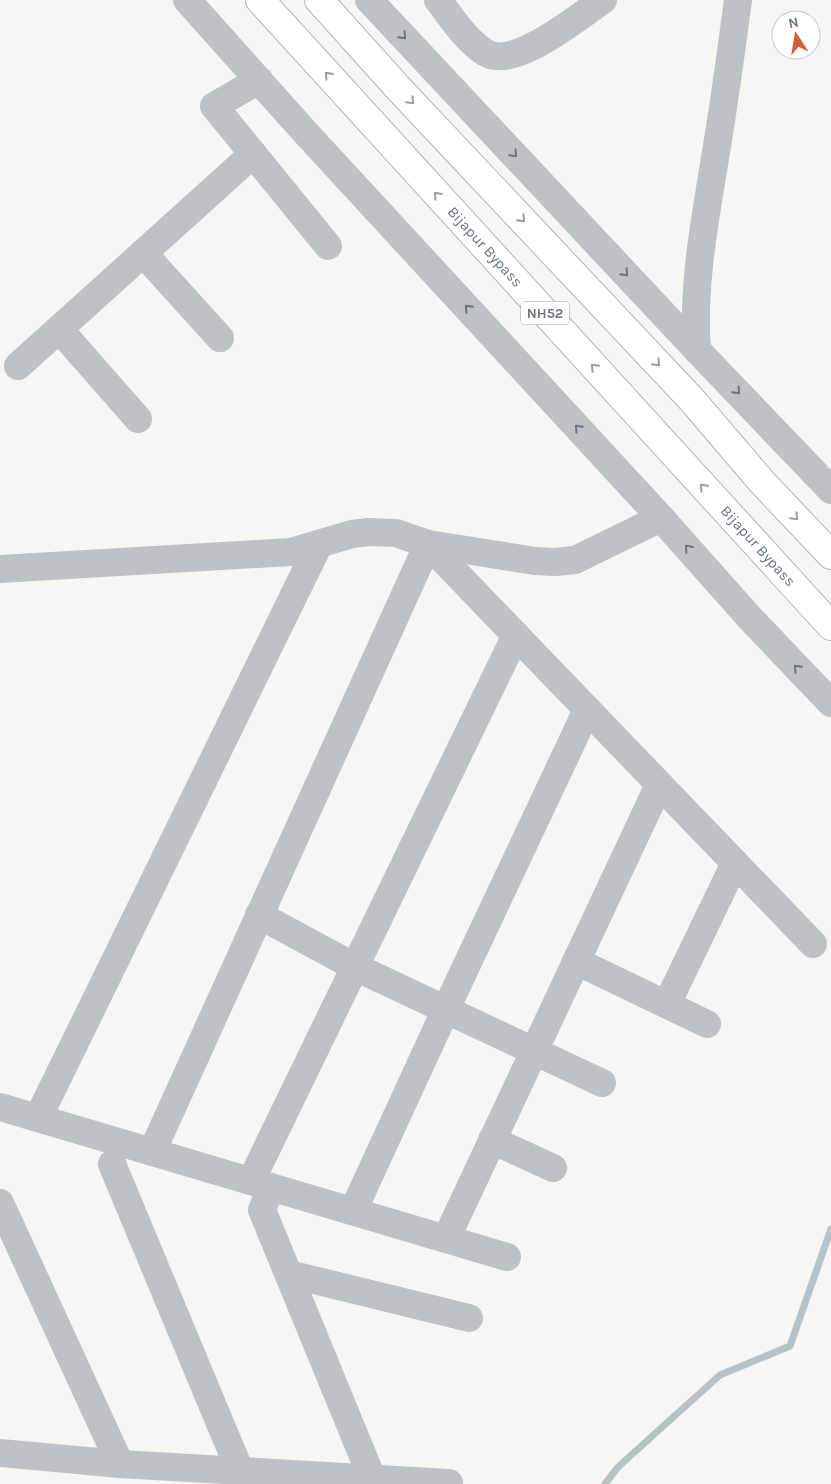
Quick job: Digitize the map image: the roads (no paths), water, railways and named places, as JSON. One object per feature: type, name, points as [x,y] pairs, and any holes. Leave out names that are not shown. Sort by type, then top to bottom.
[{"type":"highway","name":"Bijapur Bypass","points":[[260,0],[831,626]]},
{"type":"highway","name":"NH52","points":[[319,0],[400,90],[692,400],[762,482],[831,556]]},
{"type":"street","points":[[187,0],[661,518],[749,618],[831,703]]},
{"type":"street","points":[[369,0],[831,490]]},
{"type":"street","points":[[438,0],[474,44],[488,55],[510,56],[532,48],[604,0]]},
{"type":"street","points":[[697,350],[695,328],[703,228],[720,132],[738,0]]},
{"type":"street","points":[[259,80],[214,106],[328,246]]},
{"type":"street","points":[[18,366],[253,154]]},
{"type":"street","points":[[143,253],[220,338]]},
{"type":"street","points":[[59,329],[138,420]]},
{"type":"street","points":[[0,569],[291,552],[352,534],[370,532],[396,533],[428,544],[534,561],[555,562],[575,560],[661,518]]},
{"type":"street","points":[[38,1118],[320,544]]},
{"type":"street","points":[[428,544],[813,944]]},
{"type":"street","points":[[152,1152],[428,544]]},
{"type":"street","points":[[372,1478],[262,1210],[261,1184],[355,967],[516,635]]},
{"type":"street","points":[[354,1211],[587,710]]},
{"type":"street","points":[[446,1239],[660,784]]},
{"type":"street","points":[[667,1004],[735,863]]},
{"type":"street","points":[[259,915],[355,967],[602,1083]]},
{"type":"street","points":[[576,960],[707,1024]]},
{"type":"street","points":[[0,1106],[507,1257]]},
{"type":"street","points":[[492,1140],[554,1168]]},
{"type":"street","points":[[112,1164],[240,1471]]},
{"type":"street","points":[[0,1203],[120,1464]]},
{"type":"street","points":[[289,1274],[469,1318]]},
{"type":"street","points":[[0,1453],[120,1464],[450,1483]]},
{"type":"waterway","points":[[605,1484],[618,1467],[720,1375],[790,1346],[831,1229]]}]
